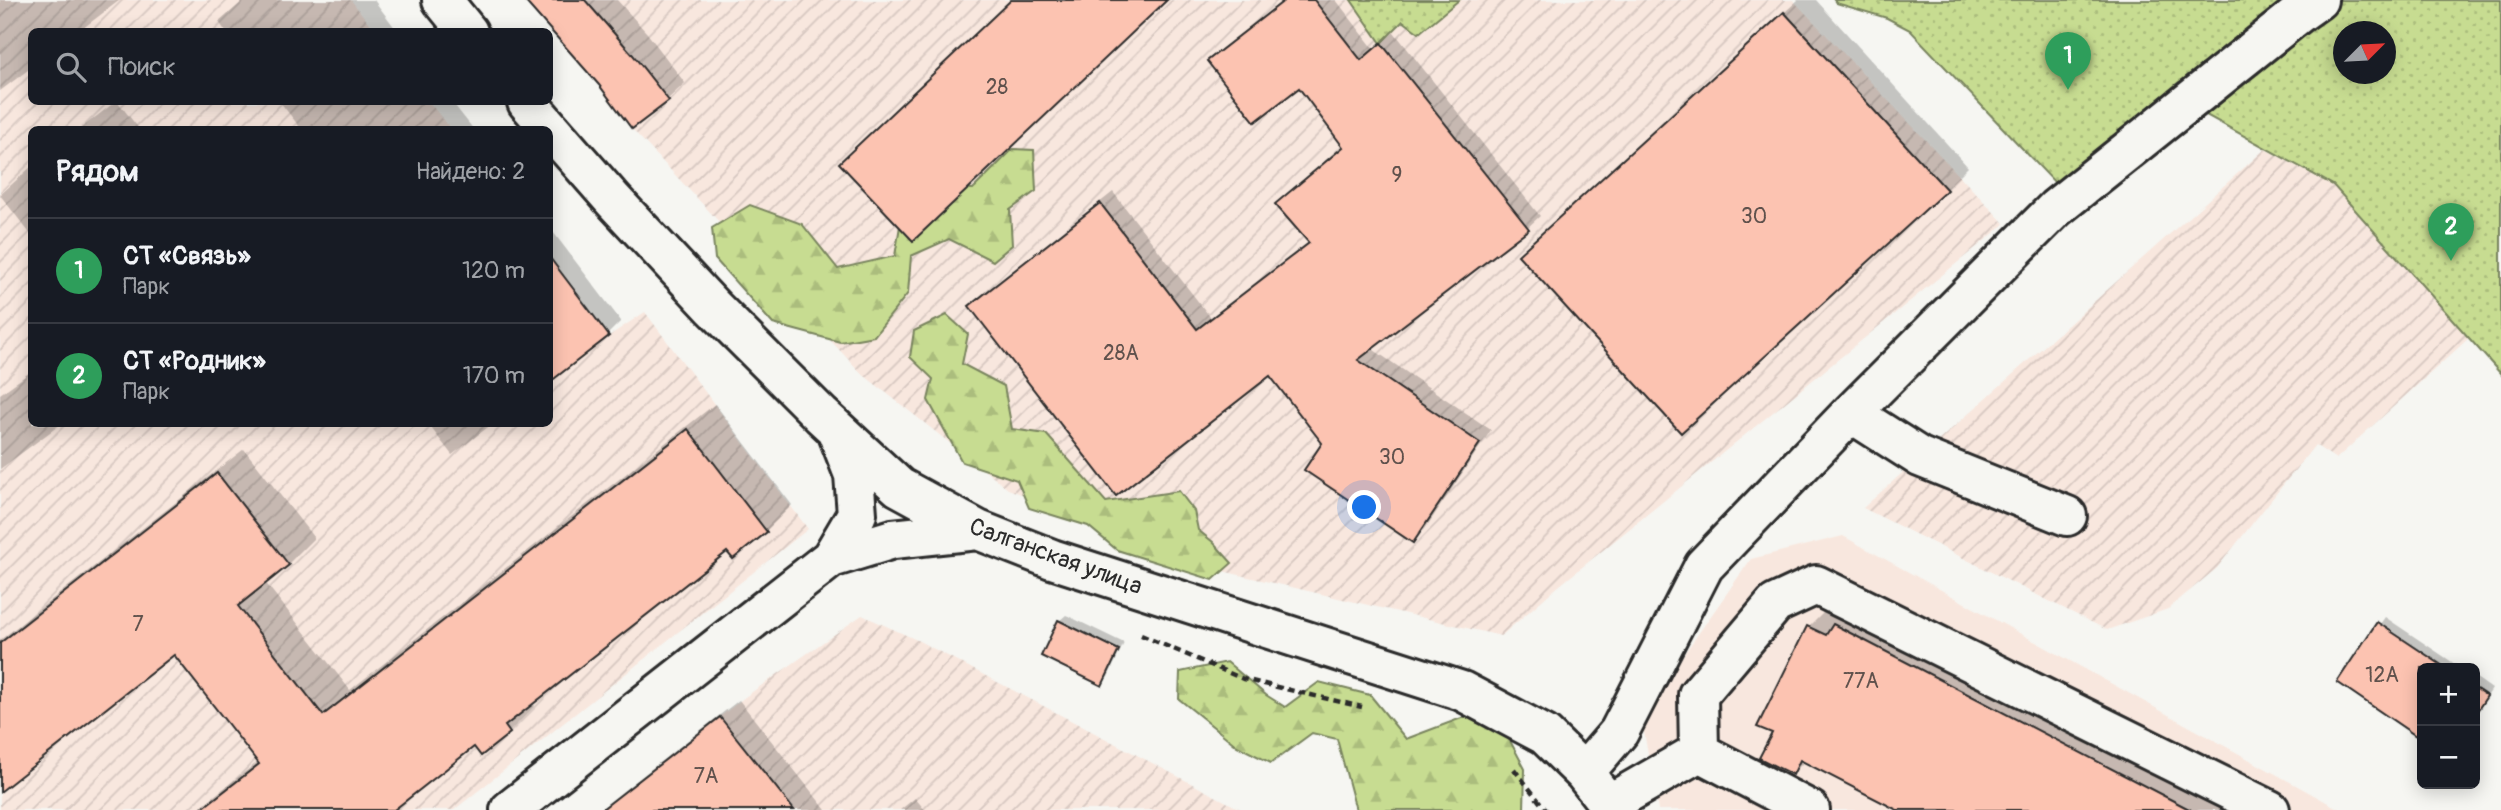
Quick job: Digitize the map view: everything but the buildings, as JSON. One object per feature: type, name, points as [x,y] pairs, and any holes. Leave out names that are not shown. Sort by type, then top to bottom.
[{"type":"street","points":[[442,0],[465,28]]},
{"type":"street","points":[[1584,773],[1619,732],[1704,566],[1851,413],[2056,208],[2318,0]]},
{"type":"street","name":"Салганская улица","points":[[530,105],[548,126]]},
{"type":"street","name":"Салганская улица","points":[[553,132],[612,200],[713,307],[835,429],[899,487],[978,530],[1052,559],[1462,691],[1545,735],[1584,773],[1611,807]]},
{"type":"street","points":[[1851,413],[1920,457],[2067,516]]},
{"type":"street","points":[[831,558],[857,514],[854,475],[835,429]]},
{"type":"street","points":[[510,810],[831,558],[893,539],[978,530]]},
{"type":"street","points":[[1699,752],[1698,695],[1774,604],[1816,585],[2270,810]]},
{"type":"street","points":[[1611,807],[1699,752]]},
{"type":"street","points":[[1699,752],[1810,810]]},
{"type":"path","points":[[1132,631],[1243,679],[1365,707]]},
{"type":"path","points":[[1506,758],[1546,810]]},
{"type":"shaded area","points":[[0,0],[351,0],[373,28],[28,28],[28,105],[431,105],[449,126],[28,126],[28,427],[553,427],[553,262],[609,336],[645,312],[808,529],[454,810],[0,810]]},
{"type":"shaded area","points":[[524,0],[1351,0],[1381,43],[1404,21],[1419,32],[1459,0],[1793,0],[2005,224],[1549,594],[1501,636],[1218,570],[1008,489],[861,373],[632,129],[553,33],[553,28],[548,28]]},
{"type":"shaded area","points":[[2265,149],[2333,185],[2469,338],[2336,459],[2315,445],[2217,568],[2168,609],[2107,630],[1863,508]]},
{"type":"shaded area","points":[[1843,536],[2341,810],[1658,810],[1641,715],[1751,559]]},
{"type":"shaded area","points":[[862,615],[919,641],[1242,810],[601,810],[745,697]]},
{"type":"green space","points":[[1351,0],[1459,0],[1419,33],[1403,21],[1381,43]]},
{"type":"green space","points":[[1834,0],[2501,0],[2501,374],[2333,185],[2206,115],[2179,82],[2057,185],[1910,30],[1887,18],[1836,3]]},
{"type":"green space","points":[[1013,149],[1034,150],[1036,191],[1010,210],[1012,245],[993,261],[949,239],[911,256],[908,293],[874,336],[840,342],[773,324],[715,259],[712,228],[750,205],[802,224],[838,269],[895,256],[902,214],[929,187],[973,189]]},
{"type":"green space","points":[[947,315],[968,334],[962,364],[1004,386],[1012,429],[1046,434],[1106,502],[1179,491],[1194,511],[1198,530],[1232,563],[1213,580],[1117,550],[1088,526],[1029,508],[1017,480],[962,462],[928,400],[933,379],[910,357],[914,331]]},
{"type":"green space","points":[[1227,662],[1266,695],[1285,707],[1319,682],[1370,695],[1406,739],[1472,714],[1500,722],[1525,769],[1524,810],[1356,810],[1337,739],[1312,733],[1271,763],[1237,746],[1179,699],[1180,672]]},
{"type":"place","name":"СТ «Связь»","points":[[2068,90]]},
{"type":"place","name":"СТ «Родник»","points":[[2451,261]]}]
